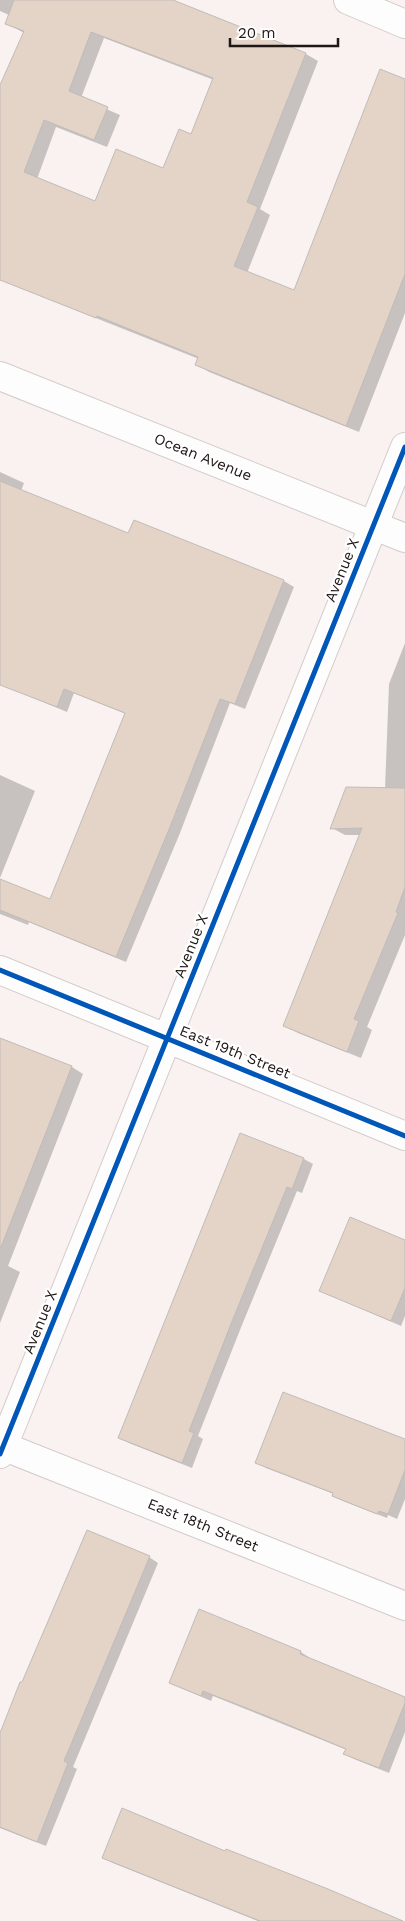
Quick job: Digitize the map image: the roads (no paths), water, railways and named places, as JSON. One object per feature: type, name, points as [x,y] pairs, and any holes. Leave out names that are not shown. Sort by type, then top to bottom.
[{"type":"street","points":[[348,0],[405,24]]},
{"type":"street","name":"Ocean Avenue","points":[[0,376],[405,538]]},
{"type":"street","name":"Avenue X","points":[[1,1448],[405,447]]},
{"type":"street","name":"East 19th Street","points":[[0,970],[405,1136]]},
{"type":"street","name":"East 18th Street","points":[[1,1448],[405,1606]]}]
